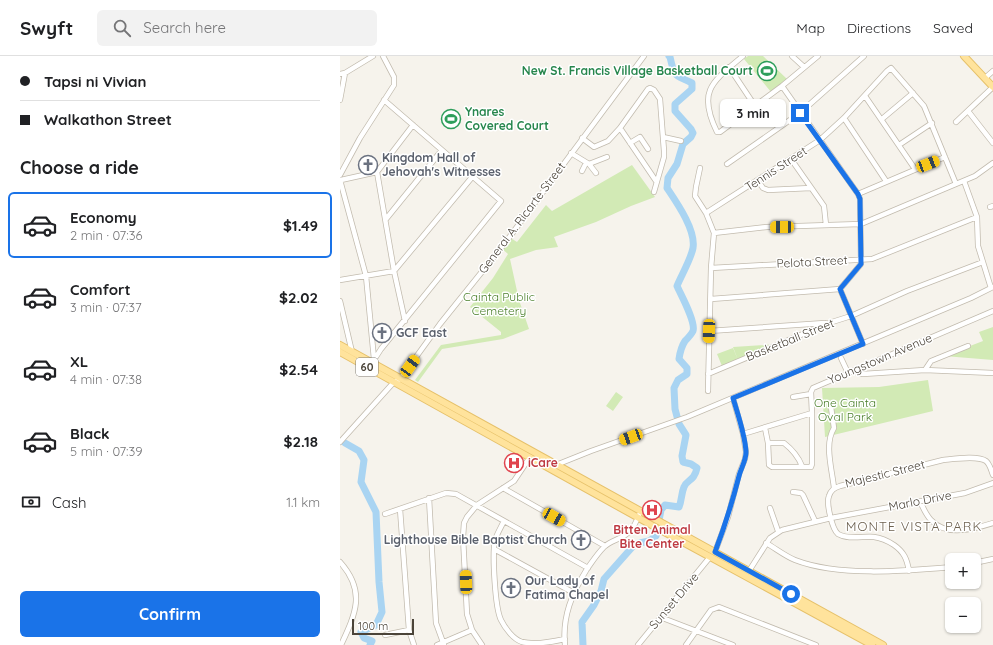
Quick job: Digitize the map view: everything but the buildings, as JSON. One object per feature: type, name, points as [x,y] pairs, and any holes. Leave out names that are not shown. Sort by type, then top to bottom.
[{"type":"main road","points":[[964,56],[993,87]]},
{"type":"main road","name":"60","points":[[340,345],[373,361],[397,381],[530,457],[665,528],[872,645]]},
{"type":"main road","name":"60","points":[[340,352],[556,465],[639,515]]},
{"type":"main road","name":"60","points":[[713,555],[749,571],[789,597]]},
{"type":"main road","name":"60","points":[[865,641],[883,645]]},
{"type":"street","points":[[340,74],[346,73],[373,56]]},
{"type":"street","points":[[373,361],[366,276],[340,178],[360,138],[394,85],[395,81],[383,56]]},
{"type":"street","name":"General A. Ricarte Street","points":[[340,442],[397,381],[504,243],[644,56]]},
{"type":"street","points":[[743,56],[714,81],[709,92],[707,104],[710,117],[717,132],[720,132],[782,86],[818,56]]},
{"type":"street","points":[[792,56],[804,67]]},
{"type":"street","points":[[727,164],[800,113],[864,56]]},
{"type":"street","points":[[729,68],[755,106]]},
{"type":"street","name":"Tennis Street","points":[[706,213],[820,140],[844,118],[886,71],[891,68],[913,93]]},
{"type":"street","points":[[985,78],[993,71]]},
{"type":"street","points":[[340,100],[346,73]]},
{"type":"street","points":[[711,299],[840,289],[861,264],[860,199],[858,194],[782,86]]},
{"type":"street","points":[[956,122],[993,87]]},
{"type":"street","points":[[582,138],[594,147],[606,143],[620,128],[648,89],[650,88],[654,90],[660,99],[664,157],[654,192]]},
{"type":"street","points":[[556,465],[687,417],[971,298],[992,287],[977,243],[977,217],[945,157],[924,106],[913,93],[882,119]]},
{"type":"street","points":[[865,96],[915,169]]},
{"type":"street","points":[[373,361],[501,201],[384,100]]},
{"type":"street","points":[[968,111],[993,143]]},
{"type":"street","points":[[844,118],[886,181]]},
{"type":"street","points":[[899,145],[932,123]]},
{"type":"street","points":[[340,178],[377,172],[413,125]]},
{"type":"street","points":[[620,128],[656,181]]},
{"type":"street","points":[[630,143],[640,137],[648,149]]},
{"type":"street","points":[[663,137],[682,141]]},
{"type":"street","points":[[386,219],[442,150]]},
{"type":"street","points":[[571,153],[587,164],[596,173]]},
{"type":"street","points":[[582,171],[587,164],[607,157]]},
{"type":"street","points":[[858,194],[945,157]]},
{"type":"street","points":[[791,159],[824,206],[826,210],[826,226]]},
{"type":"street","points":[[714,233],[767,227],[861,224],[960,183],[975,176],[993,163]]},
{"type":"street","points":[[700,168],[695,196],[706,213],[714,233],[711,268],[708,392]]},
{"type":"street","points":[[377,172],[404,321]]},
{"type":"street","points":[[340,280],[394,271],[473,176]]},
{"type":"street","points":[[758,180],[763,188],[768,190],[811,188]]},
{"type":"street","name":"Pelota Street","points":[[711,268],[872,259],[977,217]]},
{"type":"street","name":"Basketball Street","points":[[708,374],[829,323],[851,316],[907,291],[983,262]]},
{"type":"street","points":[[840,289],[863,344]]},
{"type":"street","points":[[340,302],[352,352]]},
{"type":"street","name":"Youngstown Avenue","points":[[811,394],[813,388],[993,311]]},
{"type":"street","points":[[709,331],[829,323]]},
{"type":"street","points":[[928,370],[928,364],[931,361],[968,346]]},
{"type":"street","points":[[842,358],[850,372],[863,374],[928,370],[993,373]]},
{"type":"street","points":[[861,367],[863,374]]},
{"type":"street","points":[[765,428],[768,443],[769,463],[772,467],[811,467],[811,394],[793,397]]},
{"type":"street","name":"Sunset Drive","points":[[638,645],[713,555],[728,517],[746,452],[743,434],[733,398]]},
{"type":"street","points":[[831,407],[834,428],[830,434],[829,445],[834,488]]},
{"type":"street","points":[[743,434],[812,413]]},
{"type":"street","points":[[768,443],[784,443],[794,451],[802,466]]},
{"type":"street","points":[[482,645],[472,630],[467,614],[463,537],[464,523],[477,505],[514,480],[530,457]]},
{"type":"street","name":"Majestic Street","points":[[909,571],[907,560],[902,551],[886,540],[874,537],[848,537],[838,533],[834,529],[828,499],[834,488],[942,460],[956,458],[980,459],[986,461],[989,464],[993,475]]},
{"type":"street","name":"Marlo Drive","points":[[749,571],[766,543],[778,531],[815,521],[965,493],[993,483]]},
{"type":"street","points":[[504,488],[605,546]]},
{"type":"street","points":[[793,492],[801,493],[815,521]]},
{"type":"street","points":[[385,514],[429,498],[451,493],[456,494],[588,568]]},
{"type":"street","points":[[429,498],[436,623],[443,644]]},
{"type":"street","points":[[920,501],[931,520],[938,527],[955,530],[976,528],[993,523]]},
{"type":"street","points":[[770,508],[778,531]]},
{"type":"street","points":[[400,509],[409,630],[414,645]]},
{"type":"street","points":[[565,645],[565,622],[568,607],[588,568],[605,546],[630,532],[639,515]]},
{"type":"street","points":[[504,521],[495,539],[494,549],[498,608],[501,619],[512,636],[521,642],[532,644],[565,639]]},
{"type":"street","points":[[766,543],[794,560],[818,567],[842,570],[909,571],[945,568]]},
{"type":"street","points":[[494,549],[574,593]]},
{"type":"street","points":[[981,562],[993,559]]},
{"type":"street","points":[[340,562],[351,575],[356,590],[357,604],[353,618],[341,645]]},
{"type":"street","points":[[686,645],[711,610],[719,607],[816,645]]},
{"type":"street","points":[[660,617],[733,645]]},
{"type":"street","points":[[385,635],[409,630]]},
{"type":"street","points":[[437,645],[443,644],[472,630]]},
{"type":"green space","name":"New St. Francis Village Basketball Court","points":[[748,56],[763,56],[787,79],[771,92],[744,59]]},
{"type":"green space","name":"Cainta Public Cemetery","points":[[632,165],[655,197],[596,222],[554,237],[558,247],[536,250],[510,259],[519,300],[529,329],[503,339],[442,349],[418,382],[415,380],[441,345],[501,335],[501,332],[470,307],[493,278],[508,254],[501,248],[509,237],[517,242],[546,205],[552,211]]},
{"type":"green space","points":[[993,327],[993,360],[944,356],[983,341],[979,332]]},
{"type":"green space","points":[[777,344],[738,360],[733,347]]},
{"type":"green space","points":[[733,348],[738,360],[722,366],[717,354]]},
{"type":"green space","name":"One Cainta Oval Park","points":[[928,380],[933,411],[825,437],[822,388],[879,387]]},
{"type":"green space","points":[[616,392],[623,397],[613,411],[606,406]]},
{"type":"waterway","points":[[583,645],[582,622],[594,605],[601,591],[604,579],[635,544],[649,541],[656,536],[661,510],[665,505],[679,507],[685,484],[694,476],[697,468],[691,464],[683,462],[682,456],[686,435],[679,424],[675,409],[674,388],[678,380],[687,374],[687,368],[679,359],[683,345],[693,331],[690,315],[677,286],[690,257],[693,248],[693,241],[689,225],[667,188],[668,178],[677,164],[683,144],[691,137],[693,133],[675,111],[675,104],[692,89],[692,83],[678,77],[674,73],[669,56]]},
{"type":"waterway","points":[[345,443],[359,451],[364,460],[361,482],[376,512],[382,612],[376,625],[361,632],[364,638],[372,641],[370,645]]},
{"type":"place","name":"New St. Francis Village Basketball Court","points":[[767,71]]},
{"type":"place","name":"Ynares Covered Court","points":[[451,119]]},
{"type":"place","name":"Kingdom Hall of Jehovah's Witnesses","points":[[368,165]]},
{"type":"place","name":"GCF East","points":[[382,333]]},
{"type":"place","name":"iCare","points":[[514,463]]},
{"type":"place","name":"Bitten Animal Bite Center","points":[[652,510]]},
{"type":"place","name":"Lighthouse Bible Baptist Church","points":[[581,540]]},
{"type":"place","name":"Our Lady of Fatima Chapel","points":[[511,588]]},
{"type":"district","name":"MONTE VISTA PARK","points":[[914,526]]},
{"type":"route","points":[[791,594],[715,552],[728,517],[746,452],[743,434],[733,398],[863,344],[840,289],[861,264],[860,199],[858,194],[800,113]]}]
